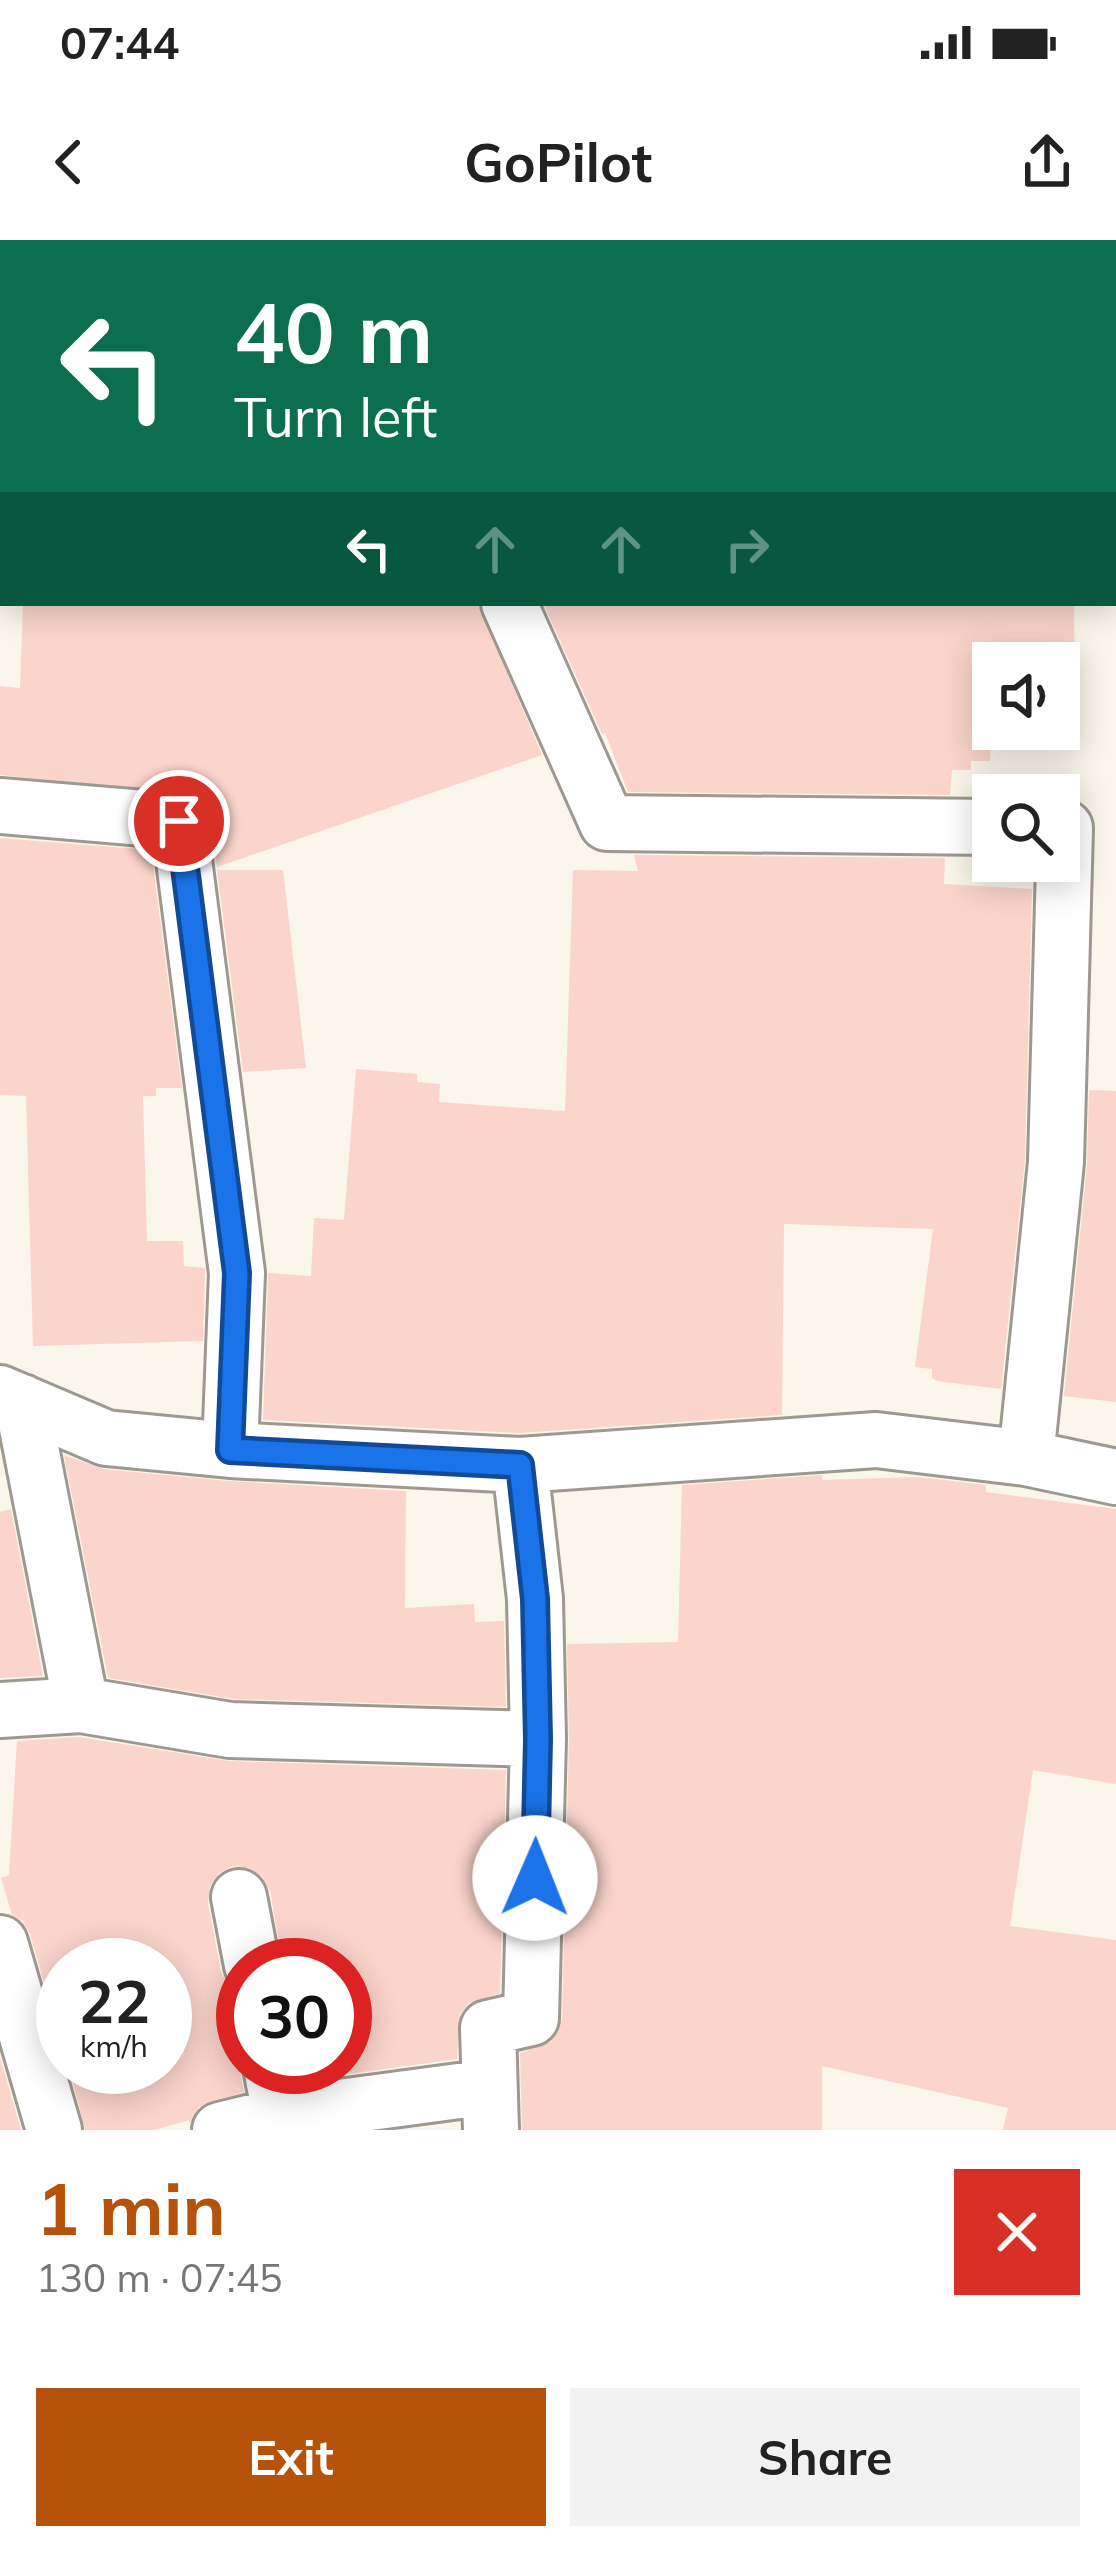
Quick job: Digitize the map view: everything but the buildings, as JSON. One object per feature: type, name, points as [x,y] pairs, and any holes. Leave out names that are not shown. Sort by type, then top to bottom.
[{"type":"street","points":[[510,606],[607,823],[972,827]]},
{"type":"street","points":[[0,806],[179,821],[237,1273],[230,1450]]},
{"type":"street","points":[[1026,1458],[1056,1162],[1064,882]]},
{"type":"street","points":[[11,1397],[106,1438],[230,1450],[520,1465],[876,1440],[1026,1458],[1116,1477]]},
{"type":"street","points":[[11,1397],[81,1705]]},
{"type":"street","points":[[312,2094],[490,2109],[488,2028],[531,2018],[538,1739],[535,1599],[520,1465]]},
{"type":"street","points":[[0,1710],[81,1705],[230,1730],[538,1739]]},
{"type":"street","points":[[239,1898],[247,1938]]},
{"type":"street","points":[[0,1943],[55,2130]]},
{"type":"street","points":[[220,2130],[272,2094]]},
{"type":"route","points":[[179,821],[237,1273],[230,1450],[520,1465],[535,1599],[535,1878]]}]
